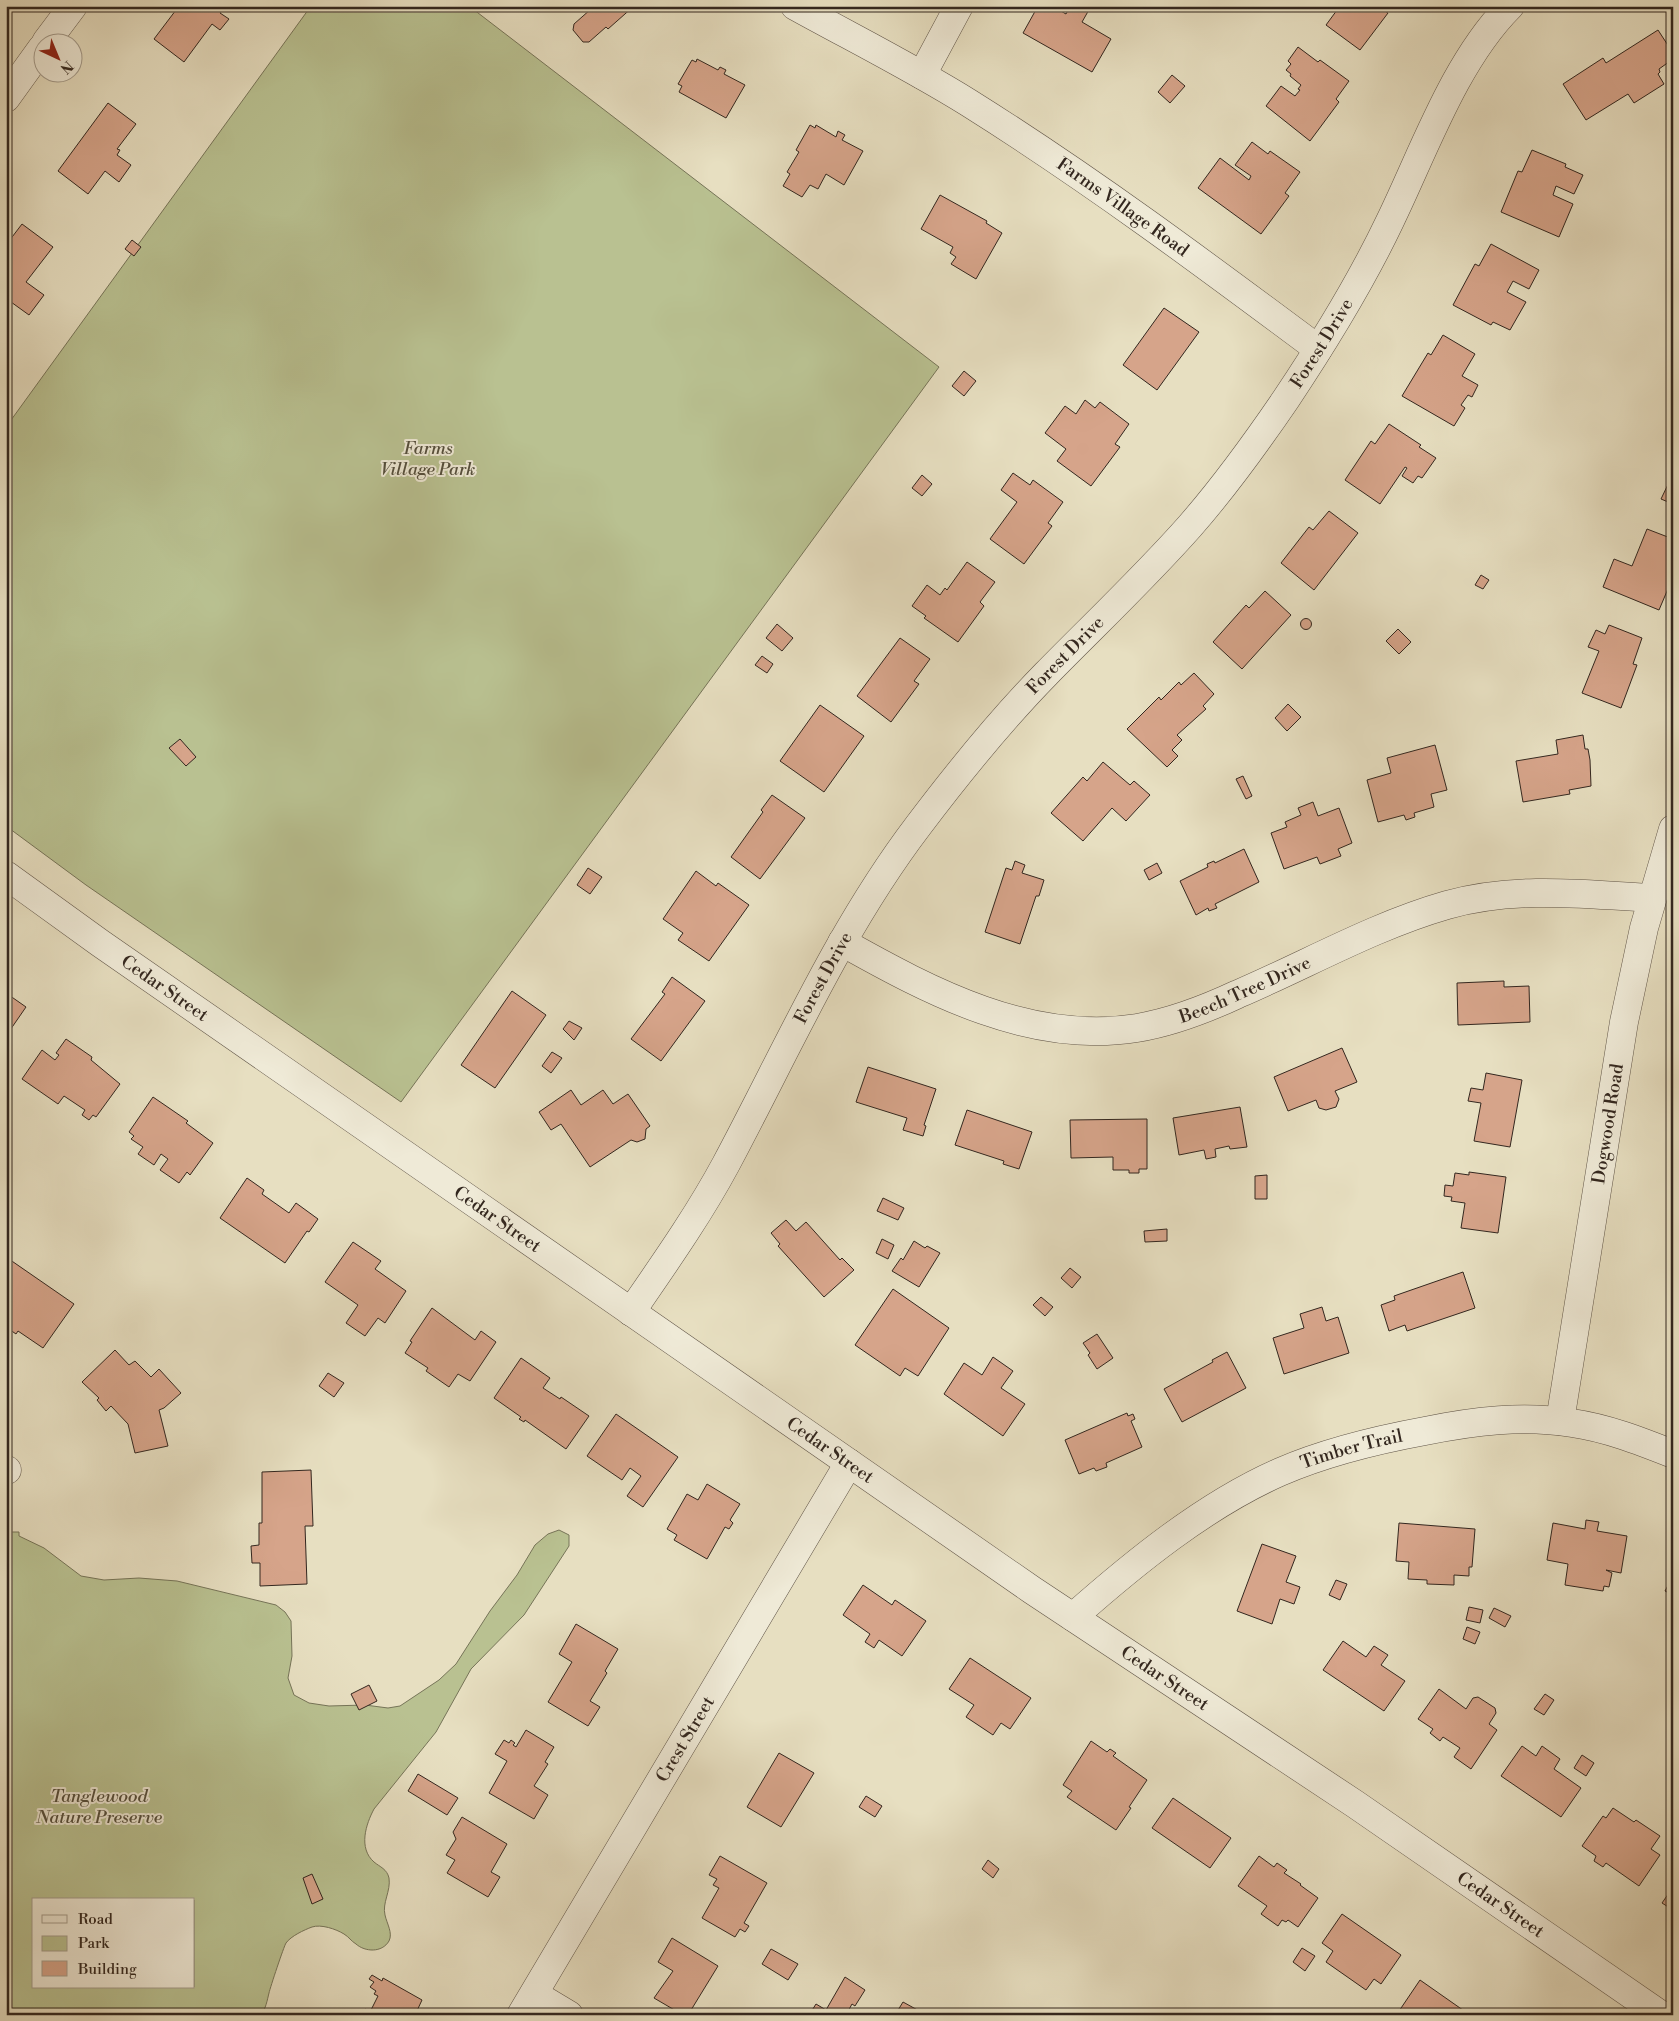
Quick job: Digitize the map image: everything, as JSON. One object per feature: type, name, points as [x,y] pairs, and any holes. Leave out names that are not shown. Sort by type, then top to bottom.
[{"type":"street","points":[[54,32],[73,6]]},
{"type":"street","name":"Farms Village Road","points":[[795,6],[922,75],[1002,124],[1099,189],[1318,349]]},
{"type":"street","points":[[922,75],[959,6]]},
{"type":"street","name":"Forest Drive","points":[[631,1312],[677,1244],[723,1169],[842,942],[895,857],[953,781],[1022,700],[1193,523],[1259,438],[1318,349],[1378,246],[1469,58],[1482,37],[1510,6]]},
{"type":"street","points":[[6,98],[32,62]]},
{"type":"street","name":"Dogwood Road","points":[[1560,1421],[1617,1058],[1633,974],[1652,898],[1673,829]]},
{"type":"street","name":"Cedar Street","points":[[6,875],[108,948],[849,1463],[1073,1617],[1354,1804],[1661,2015]]},
{"type":"street","name":"Beech Tree Drive","points":[[842,942],[918,983],[984,1011],[1046,1026],[1082,1030],[1114,1030],[1156,1024],[1199,1011],[1357,939],[1448,905],[1512,894],[1568,893],[1652,898]]},
{"type":"street","name":"Timber Trail","points":[[1073,1617],[1150,1554],[1201,1517],[1245,1489],[1296,1466],[1356,1446],[1457,1425],[1510,1420],[1560,1421],[1608,1430],[1673,1454]]},
{"type":"street","name":"Crest Street","points":[[528,2004],[849,1463]]},
{"type":"street","points":[[528,2004],[569,2015]]},
{"type":"green space","name":"Farms Village Park","points":[[311,6],[469,6],[939,367],[401,1102],[86,885],[6,826],[6,427]]},
{"type":"green space","name":"Tanglewood Nature Preserve","points":[[559,1530],[569,1535],[569,1546],[524,1615],[471,1669],[436,1732],[374,1809],[368,1822],[365,1836],[366,1850],[374,1862],[385,1870],[389,1878],[389,1888],[384,1910],[390,1938],[386,1945],[373,1950],[364,1949],[341,1932],[316,1926],[298,1934],[286,1943],[261,2015],[6,2015],[6,1532],[19,1532],[19,1536],[44,1548],[81,1576],[104,1580],[139,1578],[177,1581],[276,1605],[285,1612],[291,1621],[292,1656],[288,1678],[294,1695],[309,1703],[329,1706],[365,1705],[388,1708],[400,1706],[439,1680],[456,1664],[490,1611],[517,1575],[535,1545],[548,1534]]},
{"type":"building","points":[[179,6],[225,6],[220,13],[229,19],[220,30],[212,24],[184,62],[154,39]]},
{"type":"building","points":[[579,6],[588,6],[583,11]]},
{"type":"building","points":[[588,6],[634,6],[608,29],[606,27],[589,42],[583,42],[573,30],[574,24],[591,9]]},
{"type":"building","points":[[1038,6],[1052,6],[1066,14],[1070,6],[1086,6],[1090,8],[1082,22],[1111,39],[1092,72],[1023,33]]},
{"type":"building","points":[[1340,6],[1385,6],[1383,10],[1388,13],[1360,50],[1326,25]]},
{"type":"building","points":[[1658,30],[1673,53],[1673,59],[1659,69],[1660,72],[1658,74],[1664,84],[1634,103],[1628,94],[1586,120],[1563,84],[1603,58],[1606,63]]},
{"type":"building","points":[[1298,47],[1349,81],[1336,99],[1339,102],[1310,141],[1266,106],[1281,86],[1295,96],[1300,90],[1298,89],[1301,85],[1286,70],[1291,64],[1288,61]]},
{"type":"building","points":[[697,59],[718,70],[720,67],[726,70],[724,74],[745,85],[726,118],[679,92],[682,86],[678,84],[692,60],[696,62]]},
{"type":"building","points":[[1172,75],[1185,86],[1170,103],[1158,92]]},
{"type":"building","points":[[108,103],[136,124],[117,149],[120,150],[117,155],[131,165],[119,182],[105,171],[88,194],[58,171]]},
{"type":"building","points":[[810,125],[815,128],[816,125],[836,137],[838,131],[845,135],[842,140],[863,151],[844,185],[826,174],[818,189],[810,185],[802,197],[783,186],[790,174],[787,172],[799,152],[796,150]]},
{"type":"building","points":[[1252,142],[1268,154],[1270,151],[1300,172],[1285,193],[1289,196],[1261,234],[1198,188],[1220,158],[1249,180],[1251,176],[1235,165]]},
{"type":"building","points":[[1532,150],[1566,164],[1565,167],[1583,175],[1574,194],[1556,186],[1553,195],[1573,204],[1559,237],[1501,212],[1518,171],[1522,172]]},
{"type":"building","points":[[940,195],[987,221],[986,223],[1002,233],[976,279],[951,264],[956,257],[950,253],[953,247],[921,229]]},
{"type":"building","points":[[22,224],[53,247],[26,282],[44,295],[29,315],[11,302],[9,305],[6,303],[6,245]]},
{"type":"building","points":[[132,240],[141,247],[134,256],[125,249]]},
{"type":"building","points":[[1491,244],[1539,270],[1529,289],[1513,281],[1507,292],[1526,302],[1510,330],[1493,322],[1491,325],[1453,305],[1475,264],[1479,266]]},
{"type":"building","points":[[1164,308],[1199,332],[1157,390],[1123,365]]},
{"type":"building","points":[[1443,335],[1475,354],[1462,376],[1478,385],[1472,397],[1468,395],[1461,405],[1465,408],[1454,426],[1402,396],[1428,353],[1431,355]]},
{"type":"building","points":[[964,371],[976,381],[964,396],[952,386]]},
{"type":"building","points":[[1085,400],[1095,408],[1100,402],[1129,424],[1115,444],[1120,447],[1091,486],[1057,461],[1066,449],[1045,433],[1065,406],[1076,414]]},
{"type":"building","points":[[1389,424],[1421,445],[1419,447],[1436,458],[1422,478],[1418,476],[1413,483],[1402,476],[1407,468],[1405,467],[1380,504],[1345,480],[1371,441],[1375,444]]},
{"type":"building","points":[[1013,473],[1030,485],[1033,480],[1063,502],[1048,523],[1052,526],[1024,564],[990,539],[1017,502],[1001,490]]},
{"type":"building","points":[[1673,474],[1673,504],[1661,499]]},
{"type":"building","points":[[922,475],[932,484],[922,496],[912,488]]},
{"type":"building","points":[[1329,511],[1358,533],[1314,590],[1281,563],[1309,527],[1313,530]]},
{"type":"building","points":[[1647,529],[1673,539],[1673,577],[1659,610],[1603,587],[1614,559],[1632,566]]},
{"type":"building","points":[[967,562],[995,582],[980,602],[984,606],[958,642],[924,618],[926,616],[912,606],[927,585],[940,595],[945,588],[947,590]]},
{"type":"building","points":[[1481,575],[1489,580],[1483,589],[1475,585]]},
{"type":"building","points":[[1265,591],[1291,615],[1242,669],[1213,642],[1246,605],[1249,608]]},
{"type":"building","points":[[1306,618],[1312,624],[1306,630],[1300,624]]},
{"type":"building","points":[[777,624],[793,638],[782,651],[766,638]]},
{"type":"building","points":[[1609,625],[1642,638],[1633,664],[1637,665],[1621,708],[1582,693],[1599,651],[1588,647],[1596,630],[1605,634]]},
{"type":"building","points":[[1398,629],[1411,642],[1399,654],[1386,641]]},
{"type":"building","points":[[900,638],[930,659],[914,681],[919,684],[891,722],[857,696]]},
{"type":"building","points":[[762,656],[773,664],[767,673],[755,665]]},
{"type":"building","points":[[1194,673],[1214,694],[1203,706],[1206,709],[1177,735],[1182,740],[1172,750],[1178,756],[1167,767],[1127,729],[1159,697],[1161,700],[1179,682],[1181,685]]},
{"type":"building","points":[[1288,704],[1301,717],[1287,731],[1275,718]]},
{"type":"building","points":[[820,705],[864,736],[824,792],[780,761]]},
{"type":"building","points":[[1583,735],[1585,749],[1588,749],[1590,760],[1591,786],[1569,790],[1570,794],[1523,802],[1516,761],[1558,754],[1556,740]]},
{"type":"building","points":[[180,739],[196,757],[186,766],[169,748]]},
{"type":"building","points":[[1435,745],[1447,790],[1431,794],[1434,807],[1414,813],[1415,817],[1406,820],[1404,815],[1378,822],[1367,780],[1391,773],[1387,758]]},
{"type":"building","points":[[1103,762],[1130,785],[1134,781],[1150,795],[1126,821],[1112,808],[1083,841],[1051,813],[1083,777],[1087,781]]},
{"type":"building","points":[[1243,776],[1252,796],[1246,799],[1236,779]]},
{"type":"building","points":[[772,795],[805,818],[760,879],[731,857],[763,812],[761,810]]},
{"type":"building","points":[[1313,802],[1318,816],[1339,808],[1352,843],[1338,849],[1341,856],[1320,864],[1317,857],[1284,869],[1271,833],[1287,827],[1285,822],[1301,815],[1298,808]]},
{"type":"building","points":[[1244,849],[1259,882],[1215,904],[1217,908],[1209,911],[1208,908],[1196,915],[1180,881],[1208,867],[1207,864],[1214,861],[1215,863]]},
{"type":"building","points":[[1015,861],[1025,865],[1022,873],[1044,880],[1039,896],[1036,896],[1020,944],[985,932],[1006,868],[1012,870]]},
{"type":"building","points":[[1157,863],[1162,873],[1149,880],[1144,870]]},
{"type":"building","points":[[588,868],[602,877],[590,894],[577,885]]},
{"type":"building","points":[[696,871],[716,886],[718,883],[749,905],[709,961],[678,940],[683,933],[663,919]]},
{"type":"building","points":[[672,977],[705,1001],[661,1061],[631,1039],[665,994],[662,992]]},
{"type":"building","points":[[1504,981],[1504,987],[1529,986],[1530,1022],[1458,1025],[1457,983]]},
{"type":"building","points":[[512,991],[546,1015],[495,1088],[461,1065]]},
{"type":"building","points":[[6,993],[26,1007],[6,1036]]},
{"type":"building","points":[[569,1021],[582,1028],[574,1040],[563,1029]]},
{"type":"building","points":[[66,1039],[92,1057],[91,1060],[120,1084],[96,1117],[93,1115],[89,1120],[82,1115],[85,1110],[64,1096],[58,1104],[22,1079],[42,1050],[55,1060],[59,1055],[56,1053]]},
{"type":"building","points":[[1342,1048],[1357,1082],[1335,1091],[1339,1099],[1336,1107],[1326,1110],[1319,1108],[1316,1100],[1288,1111],[1274,1077]]},
{"type":"building","points":[[552,1052],[562,1058],[551,1073],[542,1066]]},
{"type":"building","points":[[868,1067],[936,1089],[924,1125],[926,1126],[923,1136],[903,1130],[907,1118],[856,1102]]},
{"type":"building","points":[[1486,1073],[1522,1080],[1510,1147],[1474,1141],[1481,1103],[1468,1101],[1471,1088],[1483,1090]]},
{"type":"building","points":[[571,1090],[581,1105],[603,1090],[613,1104],[628,1094],[650,1126],[646,1129],[645,1139],[637,1142],[631,1140],[590,1167],[561,1124],[551,1130],[539,1112]]},
{"type":"building","points":[[153,1097],[188,1121],[186,1123],[213,1143],[190,1175],[187,1172],[179,1183],[160,1170],[168,1159],[161,1154],[154,1165],[138,1154],[143,1147],[131,1139],[134,1136],[129,1132]]},
{"type":"building","points":[[1240,1107],[1247,1147],[1230,1149],[1229,1146],[1215,1149],[1216,1157],[1206,1159],[1204,1150],[1179,1155],[1173,1118]]},
{"type":"building","points":[[967,1110],[1032,1132],[1019,1169],[1003,1164],[1004,1161],[955,1145]]},
{"type":"building","points":[[1147,1119],[1147,1169],[1139,1169],[1139,1173],[1129,1173],[1129,1170],[1113,1170],[1113,1157],[1071,1158],[1070,1120]]},
{"type":"building","points":[[1469,1172],[1506,1177],[1498,1233],[1461,1228],[1465,1203],[1451,1201],[1452,1197],[1444,1196],[1445,1185],[1453,1186],[1455,1173],[1469,1175]]},
{"type":"building","points":[[1267,1175],[1267,1199],[1255,1199],[1255,1176]]},
{"type":"building","points":[[247,1178],[264,1190],[262,1194],[289,1213],[296,1203],[318,1219],[309,1232],[307,1231],[285,1263],[220,1218]]},
{"type":"building","points":[[883,1198],[904,1208],[898,1220],[877,1211]]},
{"type":"building","points":[[786,1220],[796,1231],[806,1222],[840,1260],[842,1258],[854,1270],[824,1297],[778,1246],[780,1244],[771,1233]]},
{"type":"building","points":[[1167,1229],[1167,1241],[1145,1242],[1144,1231]]},
{"type":"building","points":[[882,1239],[894,1245],[888,1259],[876,1253]]},
{"type":"building","points":[[914,1241],[925,1248],[927,1246],[940,1253],[919,1287],[892,1271],[901,1258],[903,1260]]},
{"type":"building","points":[[353,1242],[381,1261],[375,1269],[406,1291],[385,1323],[378,1318],[365,1336],[346,1323],[358,1305],[325,1282]]},
{"type":"building","points":[[6,1257],[74,1304],[43,1348],[18,1331],[16,1334],[6,1327]]},
{"type":"building","points":[[1070,1268],[1081,1277],[1072,1288],[1061,1278]]},
{"type":"building","points":[[1463,1272],[1475,1308],[1407,1331],[1405,1325],[1389,1331],[1381,1305],[1395,1300],[1394,1296]]},
{"type":"building","points":[[893,1289],[949,1328],[918,1376],[905,1368],[900,1376],[855,1345]]},
{"type":"building","points":[[1041,1297],[1053,1307],[1045,1316],[1033,1305]]},
{"type":"building","points":[[1322,1307],[1326,1321],[1338,1317],[1349,1353],[1284,1374],[1273,1338],[1304,1328],[1300,1314]]},
{"type":"building","points":[[432,1308],[475,1340],[481,1331],[496,1342],[470,1381],[458,1374],[449,1387],[426,1371],[428,1368],[405,1353],[412,1342],[410,1341]]},
{"type":"building","points":[[1097,1334],[1113,1358],[1097,1369],[1083,1343]]},
{"type":"building","points":[[115,1350],[129,1365],[135,1361],[151,1377],[159,1369],[181,1393],[159,1410],[168,1446],[135,1453],[128,1424],[111,1406],[106,1411],[97,1400],[99,1398],[82,1382]]},
{"type":"building","points":[[1227,1352],[1246,1388],[1182,1422],[1164,1389],[1213,1362],[1212,1360]]},
{"type":"building","points":[[993,1357],[1013,1371],[1001,1388],[1025,1404],[1003,1436],[944,1394],[964,1363],[982,1375]]},
{"type":"building","points":[[521,1358],[550,1378],[543,1388],[560,1399],[561,1397],[589,1416],[566,1449],[525,1420],[524,1422],[519,1419],[521,1417],[494,1398]]},
{"type":"building","points":[[328,1373],[344,1383],[334,1397],[319,1386]]},
{"type":"building","points":[[1127,1413],[1128,1416],[1133,1414],[1135,1419],[1131,1421],[1142,1447],[1106,1463],[1107,1467],[1096,1471],[1094,1468],[1079,1474],[1065,1440]]},
{"type":"building","points":[[616,1414],[678,1457],[643,1507],[627,1496],[641,1476],[630,1468],[622,1480],[587,1456]]},
{"type":"building","points":[[311,1470],[313,1526],[305,1526],[307,1584],[260,1586],[260,1563],[252,1563],[251,1546],[259,1545],[259,1523],[262,1523],[262,1472]]},
{"type":"building","points":[[707,1484],[740,1504],[730,1520],[733,1523],[729,1529],[725,1527],[707,1559],[674,1540],[677,1535],[667,1529],[687,1494],[698,1500]]},
{"type":"building","points":[[1586,1520],[1599,1522],[1597,1531],[1627,1536],[1621,1573],[1606,1570],[1612,1573],[1609,1587],[1604,1586],[1603,1591],[1565,1585],[1568,1564],[1547,1560],[1553,1523],[1585,1529]]},
{"type":"building","points":[[1399,1523],[1475,1529],[1472,1567],[1469,1567],[1469,1576],[1454,1575],[1454,1585],[1427,1584],[1427,1580],[1408,1579],[1409,1562],[1396,1561]]},
{"type":"building","points":[[1262,1544],[1296,1556],[1286,1582],[1300,1587],[1294,1604],[1280,1599],[1272,1624],[1237,1611]]},
{"type":"building","points":[[1673,1576],[1673,1595],[1665,1591]]},
{"type":"building","points":[[1336,1580],[1347,1584],[1340,1600],[1329,1595]]},
{"type":"building","points":[[863,1585],[892,1605],[895,1600],[926,1621],[902,1656],[879,1640],[874,1648],[865,1642],[870,1634],[843,1615]]},
{"type":"building","points":[[1469,1607],[1483,1610],[1480,1623],[1466,1620]]},
{"type":"building","points":[[1494,1608],[1511,1616],[1505,1627],[1489,1618]]},
{"type":"building","points":[[576,1624],[618,1649],[605,1671],[607,1673],[590,1701],[600,1707],[588,1726],[548,1702],[572,1662],[559,1654]]},
{"type":"building","points":[[1467,1627],[1480,1632],[1475,1644],[1463,1639]]},
{"type":"building","points":[[1343,1641],[1366,1657],[1374,1646],[1388,1655],[1381,1665],[1405,1681],[1384,1711],[1323,1670]]},
{"type":"building","points":[[970,1658],[1031,1698],[1010,1729],[1001,1723],[993,1735],[966,1717],[974,1705],[949,1689]]},
{"type":"building","points":[[369,1685],[377,1701],[359,1710],[351,1694]]},
{"type":"building","points":[[1439,1689],[1466,1709],[1473,1698],[1478,1697],[1495,1708],[1496,1713],[1489,1724],[1497,1730],[1471,1769],[1454,1757],[1460,1748],[1443,1737],[1440,1741],[1430,1733],[1433,1729],[1418,1719]]},
{"type":"building","points":[[1545,1694],[1554,1700],[1544,1715],[1534,1709]]},
{"type":"building","points":[[526,1730],[554,1747],[545,1762],[548,1764],[534,1786],[548,1795],[534,1819],[489,1793],[507,1761],[495,1754],[504,1740],[509,1743],[511,1740],[515,1743],[513,1745],[516,1747]]},
{"type":"building","points":[[1091,1741],[1107,1752],[1110,1749],[1116,1753],[1113,1756],[1147,1780],[1116,1830],[1067,1797],[1072,1791],[1063,1785]]},
{"type":"building","points":[[1522,1746],[1536,1756],[1542,1746],[1560,1759],[1554,1769],[1581,1788],[1561,1817],[1501,1776]]},
{"type":"building","points":[[779,1753],[814,1773],[781,1827],[747,1807]]},
{"type":"building","points":[[1582,1755],[1594,1763],[1586,1776],[1574,1768]]},
{"type":"building","points":[[418,1774],[458,1798],[447,1815],[408,1791]]},
{"type":"building","points":[[866,1796],[882,1806],[875,1817],[859,1807]]},
{"type":"building","points":[[1173,1798],[1231,1838],[1210,1868],[1152,1828]]},
{"type":"building","points":[[1613,1808],[1660,1836],[1651,1849],[1660,1855],[1639,1886],[1606,1863],[1603,1867],[1594,1861],[1596,1856],[1582,1846],[1603,1816],[1606,1818]]},
{"type":"building","points":[[462,1817],[507,1844],[491,1872],[500,1877],[488,1897],[447,1873],[455,1860],[446,1855],[456,1839],[453,1832]]},
{"type":"building","points":[[720,1856],[767,1883],[744,1923],[749,1926],[745,1932],[740,1929],[735,1937],[702,1918],[719,1888],[713,1885],[717,1879],[709,1875]]},
{"type":"building","points":[[1259,1856],[1274,1867],[1277,1863],[1287,1870],[1284,1873],[1318,1898],[1298,1927],[1288,1920],[1286,1922],[1282,1920],[1278,1926],[1261,1914],[1267,1906],[1238,1886]]},
{"type":"building","points":[[988,1860],[999,1869],[993,1878],[982,1869]]},
{"type":"building","points":[[312,1874],[323,1899],[312,1904],[303,1878]]},
{"type":"building","points":[[1673,1887],[1673,1910],[1662,1903]]},
{"type":"building","points":[[1342,1914],[1401,1955],[1381,1984],[1374,1979],[1366,1990],[1326,1962],[1333,1951],[1322,1943]]},
{"type":"building","points":[[672,1938],[718,1966],[688,2015],[683,2015],[654,1998],[673,1971],[658,1962]]},
{"type":"building","points":[[1302,1948],[1315,1956],[1305,1971],[1293,1962]]},
{"type":"building","points":[[771,1949],[798,1964],[788,1980],[762,1964]]},
{"type":"building","points":[[372,1975],[382,1981],[383,1978],[422,2000],[415,2015],[361,2015],[365,2009],[370,2012],[378,1996],[374,1994],[376,1991],[370,1987],[374,1982],[369,1979]]},
{"type":"building","points":[[845,1977],[865,1990],[855,2006],[852,2004],[846,2015],[809,2015],[816,2004],[826,2010]]},
{"type":"building","points":[[1420,1980],[1470,2015],[1397,2014]]},
{"type":"building","points":[[903,2002],[923,2013],[922,2015],[895,2015]]}]
